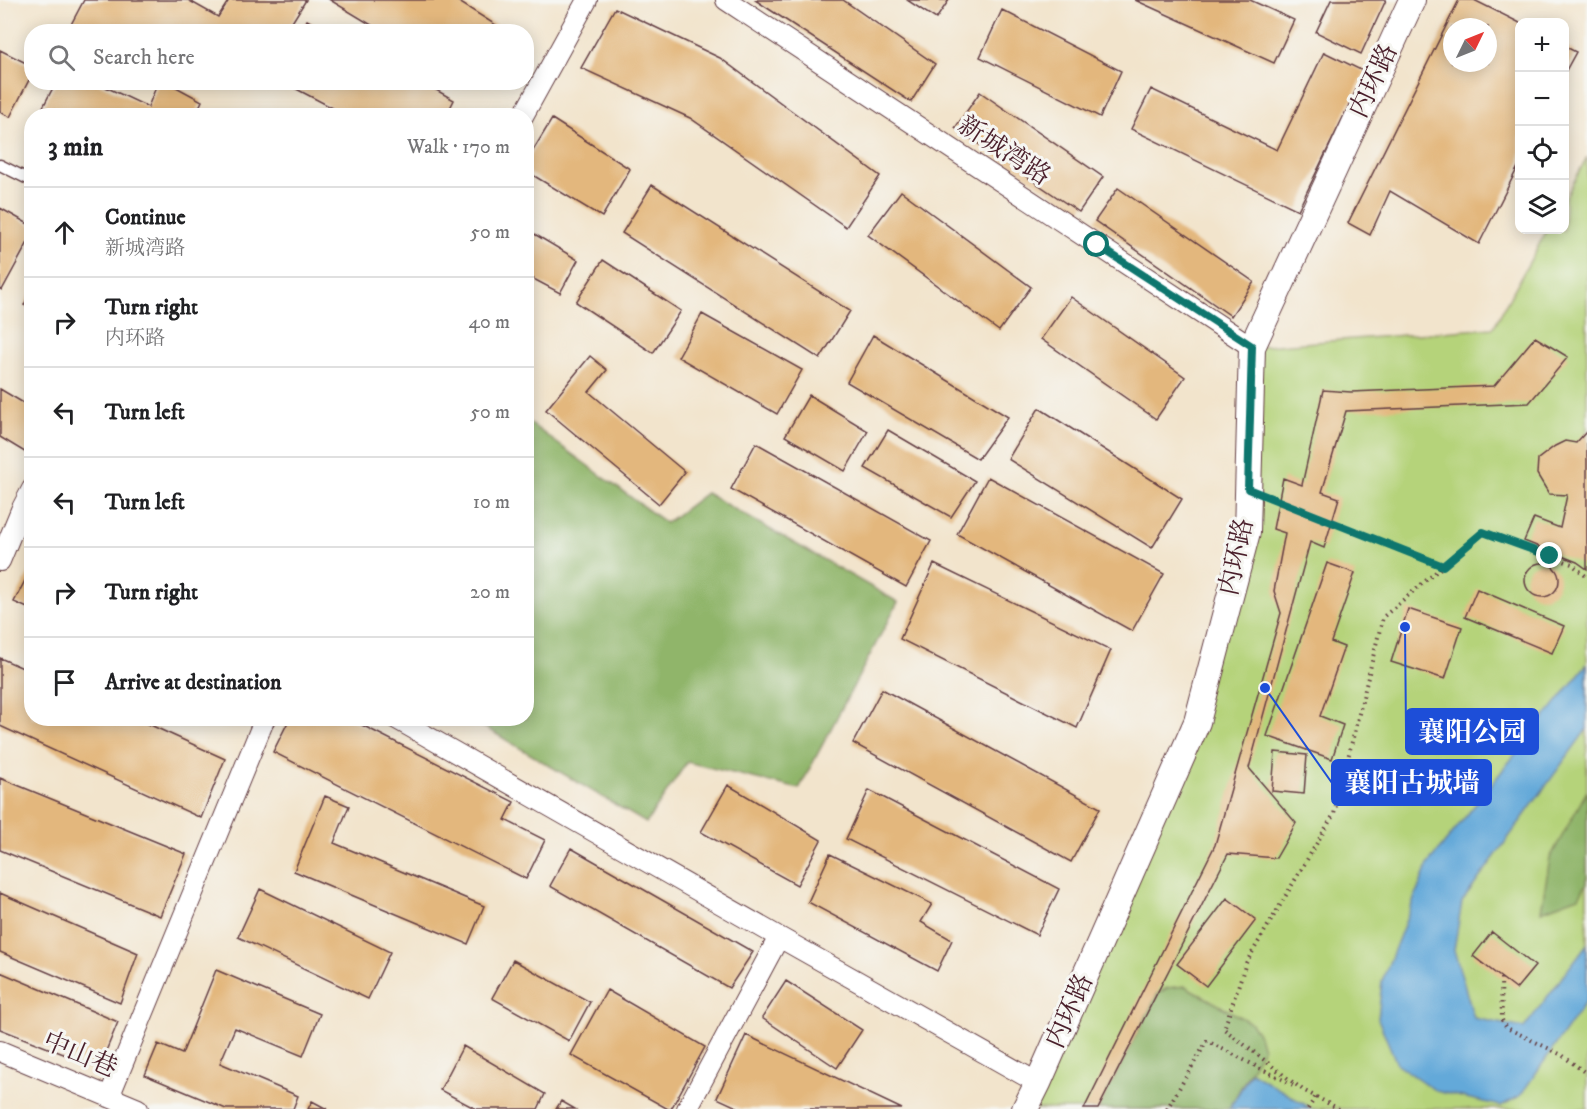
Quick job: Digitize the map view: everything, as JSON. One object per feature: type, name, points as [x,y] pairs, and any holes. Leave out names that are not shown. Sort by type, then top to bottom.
[{"type":"street","points":[[527,108],[587,0]]},
{"type":"street","name":"新城湾路","points":[[726,0],[1252,346]]},
{"type":"street","name":"内环路","points":[[1025,1109],[1197,722],[1247,532],[1252,346],[1412,0]]},
{"type":"street","points":[[0,561],[24,504]]},
{"type":"street","points":[[109,1097],[262,726]]},
{"type":"street","points":[[409,726],[1038,1083]]},
{"type":"street","points":[[687,1109],[779,937]]},
{"type":"street","name":"中山巷","points":[[0,1051],[138,1109]]},
{"type":"lane","points":[[0,165],[24,177]]},
{"type":"path","points":[[1248,489],[1443,566]]},
{"type":"path","points":[[1303,1090],[1224,1029],[1246,963],[1334,814],[1383,617],[1483,532],[1572,564],[1587,577]]},
{"type":"path","points":[[1501,978],[1502,1020],[1507,1028],[1513,1033],[1562,1055],[1587,1074]]},
{"type":"path","points":[[1167,1109],[1207,1041],[1339,1109]]},
{"type":"path","points":[[1308,1109],[1316,1096]]},
{"type":"green space","points":[[1587,157],[1587,1109],[1312,1109],[1251,1073],[1229,1109],[1025,1109],[1197,722],[1247,532],[1252,347],[1493,328],[1545,234],[1569,234],[1569,191]]},
{"type":"green space","points":[[534,426],[666,523],[706,493],[898,602],[799,789],[687,762],[646,823],[483,726],[534,726]]},
{"type":"green space","points":[[1587,791],[1587,883],[1579,897],[1541,911],[1550,858]]},
{"type":"green space","points":[[1185,986],[1251,1023],[1258,1033],[1263,1048],[1229,1109],[1098,1109],[1157,994],[1167,988]]},
{"type":"water","points":[[1587,664],[1587,729],[1462,902],[1454,950],[1474,1018],[1524,1028],[1587,944],[1587,1000],[1520,1096],[1501,1106],[1436,1091],[1397,1064],[1378,1019],[1382,981],[1428,864]]},
{"type":"water","points":[[1251,1072],[1312,1109],[1229,1109]]},
{"type":"building","points":[[84,0],[188,0],[218,17],[229,0],[306,0],[291,24],[71,24]]},
{"type":"building","points":[[330,0],[456,0],[494,24],[370,24]]},
{"type":"building","points":[[755,0],[843,0],[935,64],[911,102]]},
{"type":"building","points":[[907,0],[949,0],[936,19]]},
{"type":"building","points":[[1135,0],[1250,0],[1294,20],[1274,63]]},
{"type":"building","points":[[1331,0],[1386,0],[1361,54],[1316,32]]},
{"type":"building","points":[[1459,0],[1474,0],[1515,20],[1515,173],[1479,244],[1390,191],[1370,235],[1348,223],[1443,32],[1443,72],[1497,72],[1497,18],[1450,18]]},
{"type":"building","points":[[615,8],[720,58],[880,176],[846,227],[690,118],[581,68]]},
{"type":"building","points":[[1002,10],[1121,71],[1100,117],[980,57]]},
{"type":"building","points":[[1569,48],[1576,52],[1569,65]]},
{"type":"building","points":[[0,50],[24,62],[24,90],[10,117],[0,112]]},
{"type":"building","points":[[1324,52],[1365,72],[1298,210],[1131,129],[1151,89],[1277,150]]},
{"type":"building","points":[[52,90],[112,90],[148,107],[155,90],[182,90],[202,101],[199,108],[43,107]]},
{"type":"building","points":[[298,90],[436,90],[454,100],[450,108],[333,108]]},
{"type":"building","points":[[980,92],[1103,177],[1079,212],[955,128]]},
{"type":"building","points":[[552,119],[630,169],[602,217],[534,176],[534,149]]},
{"type":"building","points":[[652,185],[850,311],[820,359],[622,233]]},
{"type":"building","points":[[1118,188],[1254,282],[1231,316],[1095,221]]},
{"type":"building","points":[[901,191],[1031,287],[999,331],[868,235]]},
{"type":"building","points":[[0,208],[24,222],[24,250],[2,290],[0,289]]},
{"type":"building","points":[[534,234],[578,260],[560,293],[534,279]]},
{"type":"building","points":[[603,260],[681,311],[653,353],[576,302]]},
{"type":"building","points":[[1071,297],[1185,377],[1156,419],[1041,339]]},
{"type":"building","points":[[702,314],[802,370],[777,414],[678,357]]},
{"type":"building","points":[[873,335],[1008,417],[978,459],[847,382]]},
{"type":"building","points":[[1535,337],[1568,357],[1529,403],[1346,411],[1322,492],[1339,498],[1324,548],[1310,542],[1249,768],[1296,823],[1276,858],[1228,854],[1098,1109],[1084,1109],[1215,845],[1281,613],[1274,591],[1285,533],[1273,529],[1283,478],[1302,485],[1323,390],[1351,392],[1494,386]]},
{"type":"building","points":[[590,356],[607,370],[589,392],[685,472],[659,504],[546,410]]},
{"type":"building","points":[[0,389],[24,403],[24,452],[0,437]]},
{"type":"building","points":[[809,395],[868,431],[845,471],[785,436]]},
{"type":"building","points":[[1039,408],[1182,499],[1152,548],[1008,459]]},
{"type":"building","points":[[888,430],[975,481],[951,517],[865,468]]},
{"type":"building","points":[[1587,431],[1587,569],[1577,562],[1524,541],[1534,518],[1560,528],[1567,495],[1549,494],[1537,474],[1538,459],[1565,441],[1576,443]]},
{"type":"building","points":[[756,443],[931,541],[906,587],[731,489]]},
{"type":"building","points":[[988,477],[1164,574],[1132,631],[957,534]]},
{"type":"building","points":[[1327,563],[1355,573],[1331,642],[1344,647],[1320,716],[1343,725],[1332,759],[1267,736]]},
{"type":"building","points":[[1542,563],[1554,568],[1559,580],[1554,592],[1542,597],[1530,592],[1525,580],[1530,568]]},
{"type":"building","points":[[934,564],[1111,650],[1077,728],[900,639]]},
{"type":"building","points":[[24,583],[24,606],[14,602]]},
{"type":"building","points":[[1477,589],[1564,626],[1552,653],[1465,617]]},
{"type":"building","points":[[1408,609],[1462,627],[1445,679],[1391,662]]},
{"type":"building","points":[[0,658],[24,668],[24,726],[153,726],[225,759],[201,818],[0,726]]},
{"type":"building","points":[[882,689],[1100,808],[1071,862],[853,743]]},
{"type":"building","points":[[286,726],[364,726],[514,802],[505,820],[545,840],[526,879],[273,752]]},
{"type":"building","points":[[1275,752],[1307,755],[1304,794],[1272,791]]},
{"type":"building","points":[[0,778],[186,854],[160,916],[0,850]]},
{"type":"building","points":[[728,785],[821,840],[797,885],[701,832]]},
{"type":"building","points":[[869,790],[1059,889],[1037,935],[846,839]]},
{"type":"building","points":[[325,796],[349,806],[334,843],[484,906],[468,944],[294,871]]},
{"type":"building","points":[[571,848],[753,952],[729,988],[550,886]]},
{"type":"building","points":[[830,854],[932,904],[921,922],[952,940],[937,971],[808,902]]},
{"type":"building","points":[[260,889],[390,952],[368,999],[238,937]]},
{"type":"building","points":[[0,893],[138,953],[120,1003],[0,952]]},
{"type":"building","points":[[1227,898],[1256,920],[1206,986],[1177,964]]},
{"type":"building","points":[[1492,932],[1535,966],[1516,989],[1473,956]]},
{"type":"building","points":[[513,960],[590,1002],[569,1041],[492,998]]},
{"type":"building","points":[[216,970],[320,1014],[303,1056],[235,1028],[220,1063],[298,1096],[293,1109],[226,1109],[145,1075],[158,1044],[182,1054]]},
{"type":"building","points":[[0,972],[118,1022],[99,1068],[0,1029]]},
{"type":"building","points":[[786,981],[862,1030],[837,1068],[762,1018]]},
{"type":"building","points":[[607,990],[705,1047],[671,1109],[571,1055]]},
{"type":"building","points":[[746,1035],[902,1109],[741,1109],[717,1098]]},
{"type":"building","points":[[463,1046],[545,1094],[538,1109],[476,1109],[440,1090]]},
{"type":"building","points":[[312,1101],[327,1109],[308,1109]]},
{"type":"building","points":[[561,1101],[575,1109],[556,1109]]},
{"type":"place","name":"襄阳公园","points":[[1405,627]]},
{"type":"place","name":"襄阳古城墙","points":[[1265,688]]},
{"type":"route","points":[[1097,245],[1252,346],[1248,489],[1443,566],[1483,532],[1550,556]]}]
